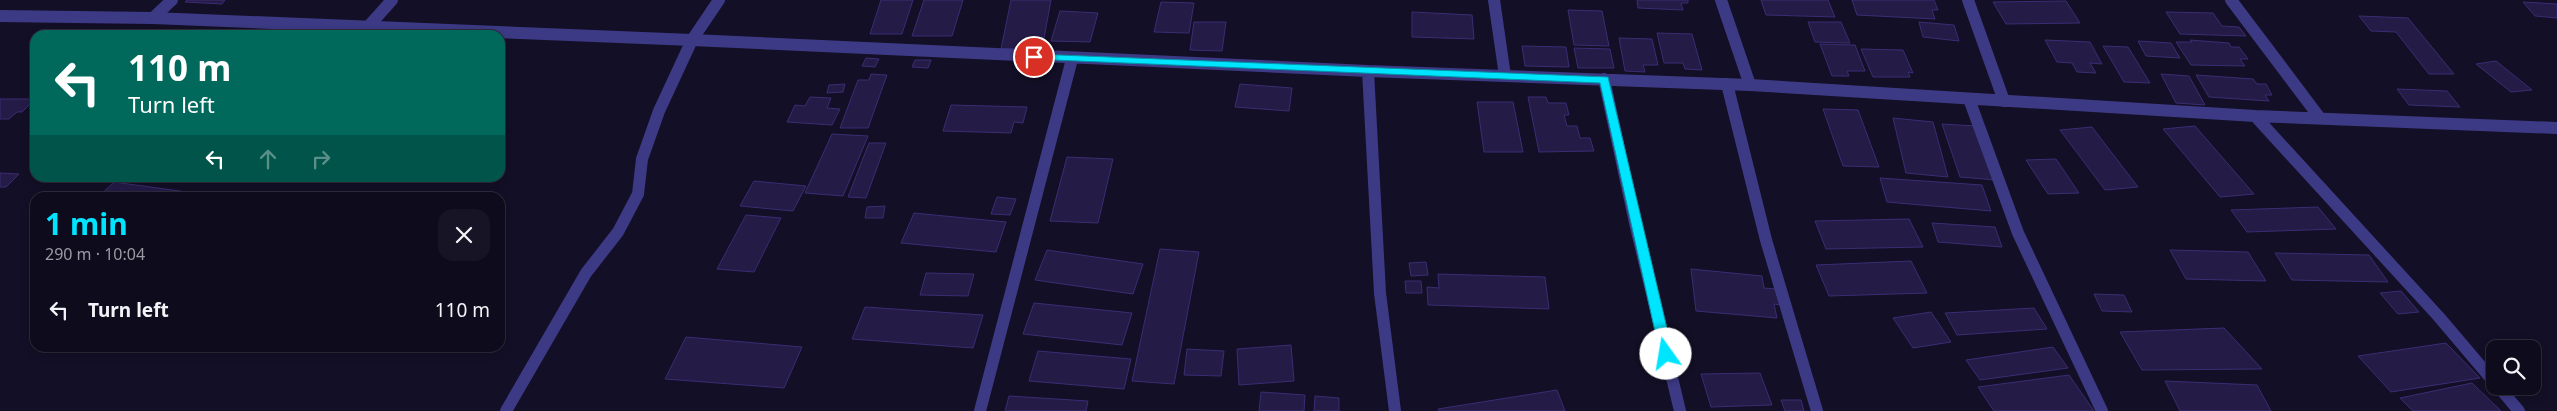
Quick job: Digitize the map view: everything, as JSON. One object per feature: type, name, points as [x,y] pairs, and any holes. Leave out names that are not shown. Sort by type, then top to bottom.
[{"type":"street","points":[[154,18],[172,0]]},
{"type":"street","points":[[367,28],[392,0]]},
{"type":"street","points":[[506,411],[586,273],[618,232],[638,194],[642,159],[659,111],[692,40],[718,0]]},
{"type":"street","points":[[1494,0],[1505,76]]},
{"type":"street","points":[[1721,0],[1750,85]]},
{"type":"street","points":[[1968,0],[2004,101]]},
{"type":"street","points":[[2231,0],[2320,118]]},
{"type":"street","points":[[0,16],[154,18],[421,30]]},
{"type":"street","points":[[505,33],[692,40],[1072,59],[1750,85],[2255,116],[2557,128]]},
{"type":"street","points":[[980,411],[1072,59]]},
{"type":"street","points":[[1368,71],[1380,293],[1395,411]]},
{"type":"street","points":[[1604,79],[1635,223],[1680,411]]},
{"type":"street","points":[[1727,84],[1766,240],[1817,411]]},
{"type":"street","points":[[1969,99],[2018,233],[2102,411]]},
{"type":"street","points":[[2255,116],[2432,310],[2486,373]]},
{"type":"street","points":[[2506,395],[2519,411]]},
{"type":"building","points":[[187,0],[225,0],[222,4],[185,2]]},
{"type":"building","points":[[881,0],[913,0],[902,34],[870,34]]},
{"type":"building","points":[[924,0],[963,0],[952,36],[912,36]]},
{"type":"building","points":[[1011,0],[1051,0],[1042,49],[1001,49]]},
{"type":"building","points":[[1637,0],[1688,0],[1688,3],[1681,3],[1683,10],[1638,8]]},
{"type":"building","points":[[1761,0],[1828,0],[1835,17],[1766,15]]},
{"type":"building","points":[[1852,0],[1934,0],[1938,10],[1932,10],[1935,19],[1857,15]]},
{"type":"building","points":[[2066,1],[2080,23],[2006,24],[1993,2]]},
{"type":"building","points":[[1161,2],[1194,3],[1189,33],[1154,32]]},
{"type":"building","points":[[2523,2],[2557,4],[2557,18],[2535,16]]},
{"type":"building","points":[[1568,10],[1602,11],[1609,46],[1574,45]]},
{"type":"building","points":[[1060,11],[1098,13],[1090,42],[1051,41]]},
{"type":"building","points":[[1412,12],[1472,15],[1474,39],[1412,37]]},
{"type":"building","points":[[2166,12],[2213,13],[2222,26],[2239,27],[2246,36],[2180,34]]},
{"type":"building","points":[[2359,16],[2408,18],[2454,74],[2429,74],[2396,32],[2371,31]]},
{"type":"building","points":[[1194,22],[1226,22],[1222,51],[1190,50]]},
{"type":"building","points":[[1808,22],[1841,22],[1850,43],[1815,42]]},
{"type":"building","points":[[1919,22],[1954,25],[1959,41],[1923,37]]},
{"type":"building","points":[[1657,33],[1692,34],[1702,70],[1685,69],[1683,63],[1664,63]]},
{"type":"building","points":[[1619,38],[1652,39],[1658,65],[1643,65],[1645,72],[1625,71]]},
{"type":"building","points":[[2045,40],[2090,42],[2102,64],[2090,63],[2096,73],[2077,72],[2072,63],[2057,62]]},
{"type":"building","points":[[2190,40],[2229,43],[2231,47],[2239,47],[2248,59],[2240,59],[2245,66],[2191,65],[2176,42],[2192,42]]},
{"type":"building","points":[[2138,41],[2171,43],[2180,58],[2146,56]]},
{"type":"building","points":[[1820,44],[1855,45],[1865,71],[1847,71],[1849,76],[1832,76]]},
{"type":"building","points":[[1522,46],[1566,47],[1569,67],[1525,66]]},
{"type":"building","points":[[2103,46],[2128,47],[2150,83],[2124,82]]},
{"type":"building","points":[[1574,48],[1610,49],[1614,68],[1578,68]]},
{"type":"building","points":[[1861,49],[1903,50],[1913,73],[1908,72],[1910,77],[1873,77]]},
{"type":"building","points":[[866,58],[879,59],[875,67],[862,66]]},
{"type":"building","points":[[915,60],[931,60],[928,68],[912,67]]},
{"type":"building","points":[[2496,61],[2532,90],[2511,92],[2476,64]]},
{"type":"building","points":[[871,74],[887,75],[868,128],[840,128],[858,80],[869,80]]},
{"type":"building","points":[[2161,74],[2189,76],[2205,105],[2176,103]]},
{"type":"building","points":[[2196,75],[2253,79],[2257,84],[2266,84],[2272,95],[2265,95],[2269,101],[2209,97]]},
{"type":"building","points":[[845,84],[843,92],[827,93],[829,85]]},
{"type":"building","points":[[1240,84],[1292,88],[1289,111],[1235,107]]},
{"type":"building","points":[[2397,89],[2447,91],[2460,107],[2409,105]]},
{"type":"building","points":[[810,97],[831,98],[827,108],[840,109],[832,125],[787,122],[795,105],[805,106]]},
{"type":"building","points":[[1528,97],[1546,97],[1548,103],[1566,103],[1569,115],[1564,115],[1567,126],[1577,126],[1580,138],[1590,138],[1594,151],[1539,152]]},
{"type":"building","points":[[0,99],[30,99],[30,104],[22,112],[17,112],[9,119],[0,119]]},
{"type":"building","points":[[1477,102],[1513,102],[1523,152],[1484,152]]},
{"type":"building","points":[[951,105],[1027,107],[1023,123],[1014,122],[1011,133],[943,131]]},
{"type":"building","points":[[1823,109],[1858,110],[1879,167],[1843,166]]},
{"type":"building","points":[[1893,118],[1933,122],[1948,177],[1906,173]]},
{"type":"building","points":[[1942,124],[1976,126],[1996,180],[1960,177]]},
{"type":"building","points":[[2195,126],[2254,194],[2220,197],[2163,129]]},
{"type":"building","points":[[2092,127],[2138,187],[2105,190],[2060,130]]},
{"type":"building","points":[[832,134],[868,136],[843,196],[805,193]]},
{"type":"building","points":[[869,143],[886,143],[866,198],[848,197]]},
{"type":"building","points":[[1067,157],[1113,159],[1098,223],[1050,221]]},
{"type":"building","points":[[2056,159],[2079,193],[2048,194],[2026,160]]},
{"type":"building","points":[[0,173],[19,174],[6,187],[0,187]]},
{"type":"building","points":[[1880,178],[1982,185],[1991,211],[1887,202]]},
{"type":"building","points":[[754,181],[806,186],[793,211],[740,206]]},
{"type":"building","points":[[114,182],[187,192],[103,192]]},
{"type":"building","points":[[997,197],[1016,199],[1010,215],[991,214]]},
{"type":"building","points":[[885,206],[883,218],[865,218],[867,207]]},
{"type":"building","points":[[2318,207],[2336,229],[2247,232],[2231,210]]},
{"type":"building","points":[[914,213],[1006,222],[996,252],[901,243]]},
{"type":"building","points":[[746,215],[781,218],[754,272],[717,269]]},
{"type":"building","points":[[1909,219],[1923,247],[1826,249],[1815,221]]},
{"type":"building","points":[[1932,223],[1995,227],[2002,247],[1938,242]]},
{"type":"building","points":[[1160,249],[1199,252],[1174,384],[1132,381]]},
{"type":"building","points":[[1047,250],[1143,264],[1133,294],[1035,280]]},
{"type":"building","points":[[2170,250],[2248,252],[2266,281],[2186,279]]},
{"type":"building","points":[[2275,253],[2369,255],[2388,282],[2292,280]]},
{"type":"building","points":[[1911,261],[1927,293],[1829,296],[1816,265]]},
{"type":"building","points":[[1426,262],[1428,275],[1411,276],[1409,263]]},
{"type":"building","points":[[1691,269],[1762,276],[1764,288],[1777,289],[1780,305],[1774,304],[1777,318],[1696,311]]},
{"type":"building","points":[[926,273],[974,274],[968,296],[920,295]]},
{"type":"building","points":[[1438,274],[1545,277],[1549,309],[1428,305],[1427,287],[1439,288]]},
{"type":"building","points":[[1405,281],[1421,281],[1422,293],[1406,293]]},
{"type":"building","points":[[2401,291],[2419,312],[2398,314],[2380,293]]},
{"type":"building","points":[[2094,294],[2124,295],[2132,312],[2102,311]]},
{"type":"building","points":[[1034,303],[1132,313],[1122,345],[1023,334]]},
{"type":"building","points":[[865,307],[983,315],[973,348],[852,339]]},
{"type":"building","points":[[2034,308],[2047,329],[1957,335],[1945,313]]},
{"type":"building","points":[[1931,312],[1951,342],[1913,348],[1893,318]]},
{"type":"building","points":[[2224,328],[2262,369],[2142,370],[2120,332]]},
{"type":"building","points":[[686,337],[802,347],[784,388],[665,379]]},
{"type":"building","points":[[2446,343],[2480,378],[2391,392],[2358,356]]},
{"type":"building","points":[[1291,345],[1294,381],[1239,385],[1237,349]]},
{"type":"building","points":[[2053,347],[2068,368],[1980,380],[1966,360]]},
{"type":"building","points":[[1187,349],[1224,351],[1221,376],[1184,375]]},
{"type":"building","points":[[1038,351],[1131,359],[1124,389],[1029,381]]},
{"type":"building","points":[[1760,373],[1772,405],[1711,407],[1701,374]]},
{"type":"building","points":[[2069,375],[2094,411],[1994,411],[1978,387]]},
{"type":"building","points":[[2165,381],[2257,385],[2271,411],[2180,411]]},
{"type":"building","points":[[2472,383],[2501,411],[2413,411],[2400,398]]},
{"type":"building","points":[[1557,390],[1565,411],[1439,411],[1438,409]]},
{"type":"building","points":[[1261,392],[1305,395],[1304,411],[1259,411]]},
{"type":"building","points":[[1009,396],[1088,401],[1086,411],[1005,411]]},
{"type":"building","points":[[1315,396],[1339,398],[1339,411],[1314,411]]},
{"type":"building","points":[[1781,400],[1801,400],[1804,411],[1785,411]]},
{"type":"route","points":[[1034,57],[1604,79],[1666,354]]}]
